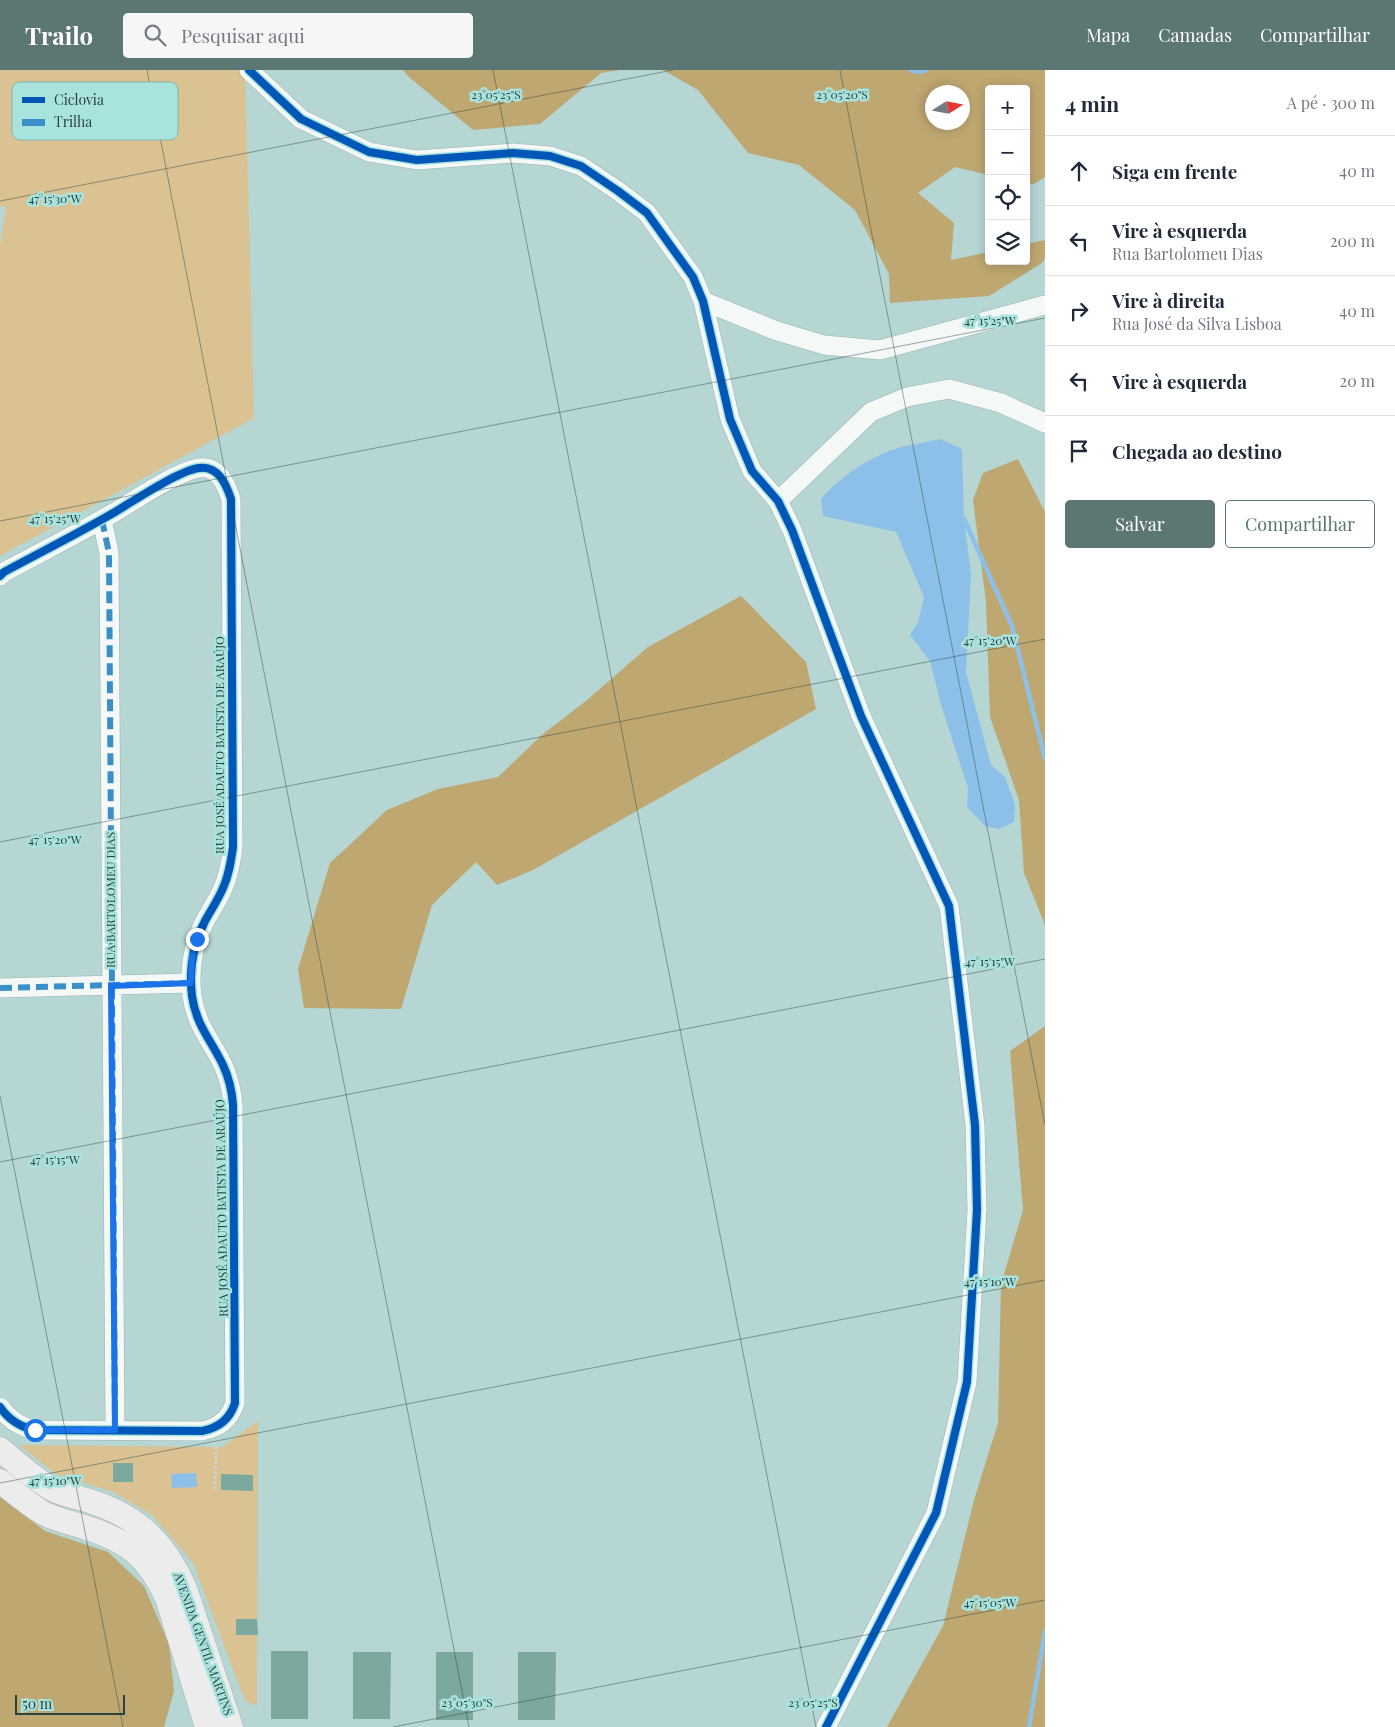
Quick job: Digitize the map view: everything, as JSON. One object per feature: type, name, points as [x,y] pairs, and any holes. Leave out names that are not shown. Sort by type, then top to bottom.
[{"type":"main road","name":"AVENIDA GENTIL MARTINS","points":[[0,1449],[53,1489],[112,1509],[131,1520],[149,1534],[165,1551],[177,1570],[186,1591],[230,1722]]},
{"type":"main road","name":"AVENIDA GENTIL MARTINS","points":[[0,1481],[44,1513],[120,1541],[148,1564],[159,1580],[167,1598],[206,1725]]},
{"type":"main road","points":[[206,1725],[218,1716],[230,1722]]},
{"type":"street","points":[[249,70],[301,119],[369,152],[417,160],[514,153],[550,156],[581,166],[647,213],[693,277],[703,301],[730,419],[752,471],[778,501],[792,530],[861,716],[949,906],[975,1125],[977,1210],[966,1382],[936,1513],[826,1727]]},
{"type":"street","points":[[703,301],[777,331],[824,345],[880,350],[1045,305]]},
{"type":"street","points":[[778,501],[870,412],[907,397],[949,389],[1001,403],[1045,423]]},
{"type":"street","name":"RUA JOSÉ ADAUTO BATISTA DE ARAÚJO","points":[[102,520],[182,473],[200,467],[216,472],[226,484],[232,498],[233,847],[230,868],[224,887],[204,922],[197,939],[192,958],[191,983],[192,998],[197,1016],[225,1070],[232,1091],[233,1105],[236,1398],[230,1414],[220,1424]]},
{"type":"street","points":[[0,576],[4,572],[102,520]]},
{"type":"street","name":"RUA BARTOLOMEU DIAS","points":[[102,520],[108,553],[115,1430]]},
{"type":"street","points":[[0,988],[191,983]]},
{"type":"street","points":[[4,1413],[21,1426],[35,1430],[202,1431],[220,1424]]},
{"type":"path","points":[[215,1489],[220,1424]]},
{"type":"shaded area","points":[[0,70],[245,70],[254,418],[0,556],[0,246],[6,207],[0,206]]},
{"type":"shaded area","points":[[403,70],[620,70],[601,73],[540,124],[473,130]]},
{"type":"shaded area","points":[[663,70],[1045,70],[1045,177],[1034,184],[1030,184],[1030,85],[985,85],[985,174],[955,167],[918,193],[954,223],[951,260],[985,253],[985,265],[1030,265],[1030,243],[1045,240],[1045,258],[1042,263],[989,296],[890,303],[889,274],[855,210],[799,165],[748,153],[698,90]]},
{"type":"shaded area","points":[[1018,459],[1045,512],[1045,925],[1024,873],[1019,800],[990,717],[986,602],[973,500],[983,473]]},
{"type":"shaded area","points":[[741,596],[806,662],[816,709],[533,870],[497,885],[476,862],[432,905],[401,1009],[304,1008],[298,969],[330,863],[387,810],[438,789],[498,777],[543,734],[587,700],[648,647]]},
{"type":"shaded area","points":[[1045,1026],[1045,1727],[887,1727],[943,1626],[974,1500],[998,1423],[1001,1284],[1023,1210],[1010,1051]]},
{"type":"shaded area","points":[[258,1421],[257,1706],[245,1701],[193,1563],[152,1515],[113,1492],[57,1475],[19,1445],[222,1447]]},
{"type":"shaded area","points":[[0,1497],[45,1531],[108,1552],[144,1586],[169,1644],[174,1691],[164,1727],[0,1727]]},
{"type":"water","points":[[940,439],[962,449],[964,519],[971,575],[966,672],[991,765],[1005,777],[1015,805],[1014,822],[999,829],[985,826],[967,807],[968,788],[941,705],[930,661],[910,635],[918,623],[924,597],[896,532],[823,516],[821,499],[857,467],[890,451]]},
{"type":"water","points":[[196,1473],[197,1487],[172,1488],[171,1474]]},
{"type":"building","points":[[113,1463],[133,1463],[133,1482],[113,1482]]},
{"type":"building","points":[[221,1474],[253,1475],[253,1491],[221,1490]]},
{"type":"building","points":[[236,1619],[257,1619],[258,1635],[236,1635]]},
{"type":"building","points":[[271,1651],[308,1651],[308,1719],[271,1719]]},
{"type":"building","points":[[353,1652],[391,1652],[390,1719],[353,1719]]},
{"type":"building","points":[[436,1652],[473,1652],[473,1720],[436,1720]]},
{"type":"building","points":[[518,1652],[556,1652],[555,1720],[518,1720]]},
{"type":"waterway","points":[[911,70],[918,72],[926,70]]},
{"type":"waterway","points":[[964,519],[1012,626],[1045,759]]},
{"type":"waterway","points":[[1029,1727],[1045,1631]]},
{"type":"marked path","points":[[102,520],[109,553],[115,1430]]},
{"type":"marked path","points":[[0,988],[191,983]]},
{"type":"cycle path","points":[[249,70],[301,119],[369,152],[417,160],[513,153],[550,156],[581,166],[647,213],[693,277],[703,301],[730,419],[752,471],[778,501],[792,530],[861,716],[949,906],[975,1125],[977,1210],[967,1382],[936,1513],[826,1727]]},
{"type":"cycle path","points":[[0,576],[4,572],[190,470],[199,468],[211,469],[227,487],[231,499],[233,847],[230,868],[225,883],[197,939],[191,977],[192,996],[197,1016],[225,1070],[233,1100],[235,1403],[230,1414],[223,1422],[213,1428],[202,1431],[35,1430],[15,1422],[0,1407]]},
{"type":"route","points":[[35,1430],[115,1430],[111,986],[191,983],[192,958],[197,939]]}]
